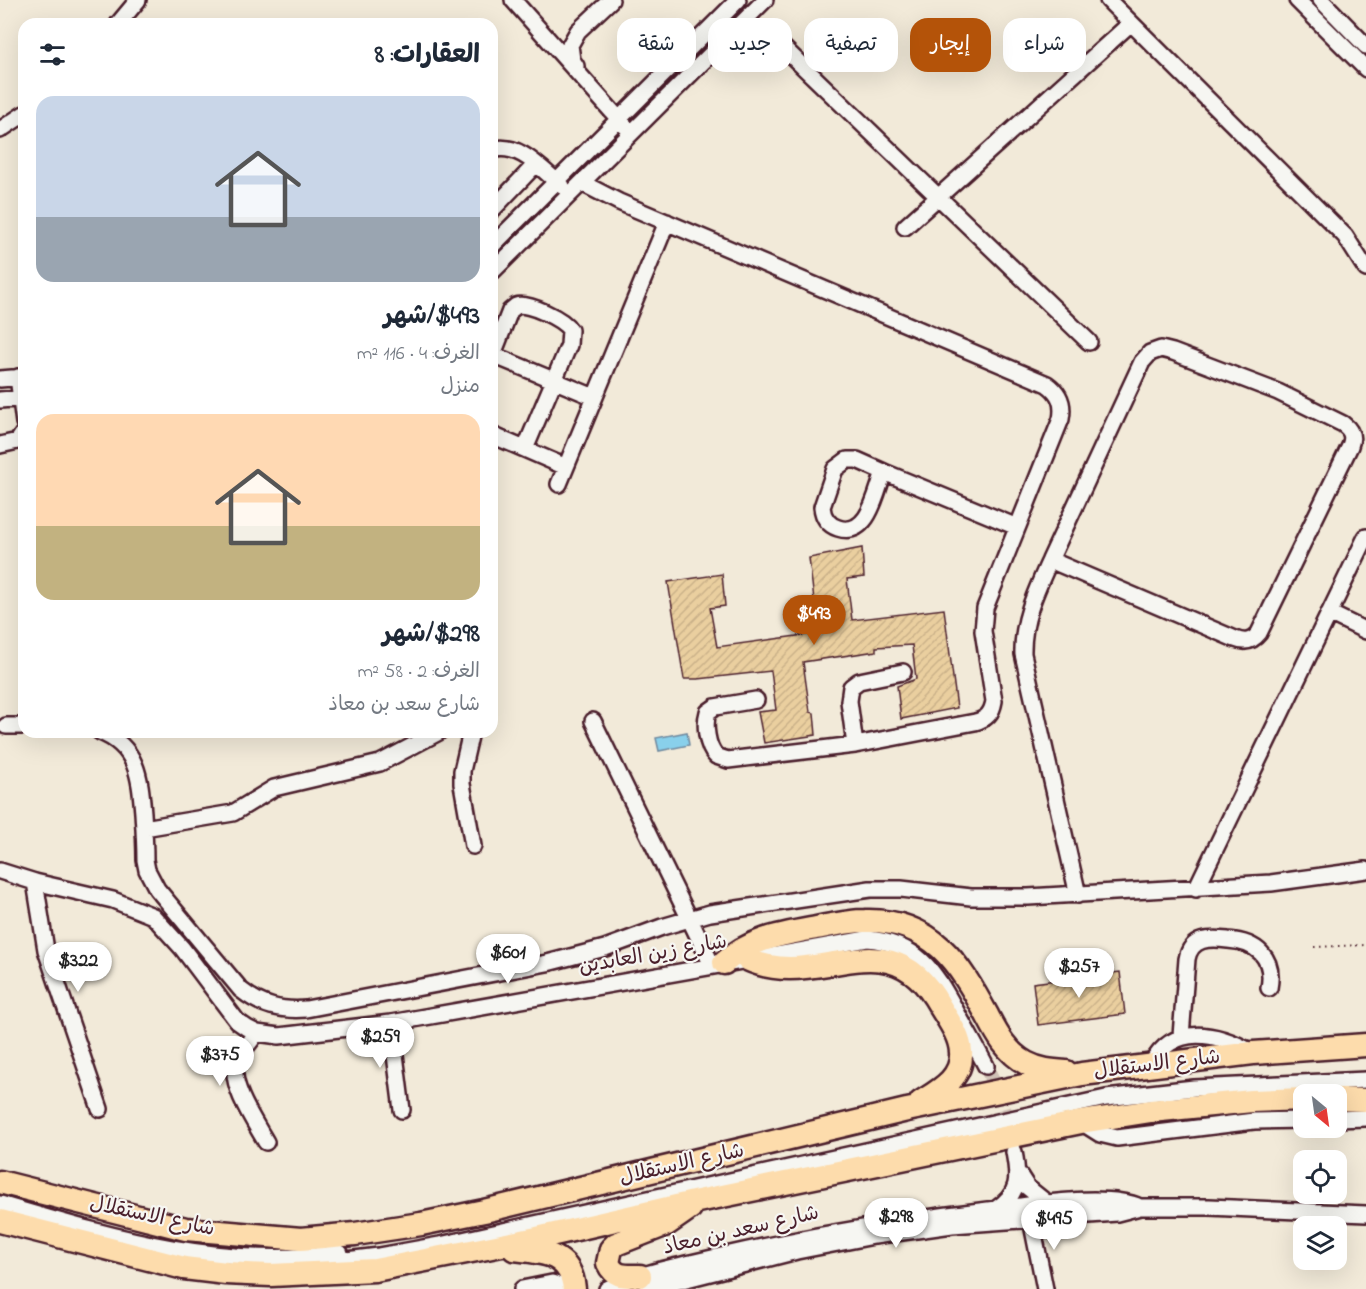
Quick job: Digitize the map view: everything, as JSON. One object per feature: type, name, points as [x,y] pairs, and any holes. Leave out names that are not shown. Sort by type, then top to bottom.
[{"type":"highway","points":[[718,964],[755,942],[802,931],[866,921],[897,925],[927,937],[952,957],[1002,1042],[1016,1057],[1044,1070],[1082,1074]]},
{"type":"highway","points":[[747,959],[767,966],[788,969],[877,958],[899,964],[919,976],[934,994],[959,1042],[960,1063],[950,1082],[907,1110]]},
{"type":"highway","name":"شارع الاستقلال","points":[[0,1182],[186,1229],[301,1239],[355,1234],[484,1211],[907,1110],[1082,1074],[1253,1053],[1366,1045]]},
{"type":"highway","name":"شارع الاستقلال","points":[[0,1221],[184,1268],[271,1275],[375,1270],[494,1247],[698,1200],[1081,1122],[1252,1101],[1293,1099]]},
{"type":"highway","points":[[1347,1099],[1366,1100]]},
{"type":"highway","points":[[644,1282],[616,1274],[608,1263],[611,1249],[616,1244],[667,1224],[698,1200]]},
{"type":"highway","points":[[494,1247],[540,1252],[557,1258],[569,1270],[574,1289]]},
{"type":"street","points":[[123,18],[138,0]]},
{"type":"street","points":[[513,0],[631,133]]},
{"type":"street","points":[[588,84],[573,60],[570,45],[578,31],[611,0]]},
{"type":"street","points":[[498,240],[738,0]]},
{"type":"street","points":[[498,266],[765,0]]},
{"type":"street","points":[[1108,0],[1333,224],[1355,249],[1366,269]]},
{"type":"street","points":[[1297,0],[1366,69]]},
{"type":"street","points":[[1321,0],[1366,46]]},
{"type":"street","points":[[905,227],[1131,23]]},
{"type":"street","points":[[792,57],[1089,342]]},
{"type":"street","points":[[0,130],[18,118]]},
{"type":"street","points":[[498,149],[516,150],[556,181],[609,198],[667,222],[1053,388],[1061,399],[1061,419],[989,594],[983,620],[994,701],[991,712],[975,722],[855,745],[728,760],[716,756],[709,745],[706,721],[708,712],[714,707],[756,700]]},
{"type":"street","points":[[498,202],[536,165]]},
{"type":"street","points":[[498,214],[523,241]]},
{"type":"street","points":[[559,484],[667,222]]},
{"type":"street","points":[[498,341],[510,311],[520,304],[528,305],[563,322],[570,330],[570,340],[525,449]]},
{"type":"street","points":[[1050,560],[1234,639],[1246,642],[1252,640],[1259,633],[1350,446],[1352,436],[1350,431],[1343,423],[1262,385],[1173,352],[1161,349],[1142,362],[1050,560],[1032,599],[1024,632],[1023,654],[1078,895]]},
{"type":"street","points":[[498,358],[594,397]]},
{"type":"street","points":[[0,379],[18,377]]},
{"type":"street","points":[[0,400],[18,398]]},
{"type":"street","points":[[498,438],[566,467]]},
{"type":"street","points":[[0,445],[18,441]]},
{"type":"street","points":[[884,472],[863,523],[846,530],[829,523],[823,513],[822,501],[838,465],[852,459],[884,472],[1017,527]]},
{"type":"street","points":[[1196,889],[1366,537]]},
{"type":"street","points":[[1329,613],[1366,631]]},
{"type":"street","points":[[855,745],[849,701],[851,687],[859,681],[903,672]]},
{"type":"street","points":[[593,721],[689,918],[718,964]]},
{"type":"street","points":[[6,726],[18,726]]},
{"type":"street","points":[[110,738],[123,746],[135,764],[141,784],[147,870],[157,889],[241,990],[258,1002],[280,1009],[306,1009],[547,963],[605,948],[689,918],[732,909],[878,889],[909,889],[999,898],[1078,895],[1270,883],[1366,870]]},
{"type":"street","points":[[144,828],[233,813],[274,789],[380,763],[428,738]]},
{"type":"street","points":[[470,738],[462,771],[462,784],[473,846]]},
{"type":"street","points":[[0,871],[35,882],[113,900],[153,916],[182,948],[237,1021],[257,1033],[237,1062],[235,1077],[246,1106],[266,1142]]},
{"type":"street","points":[[35,882],[46,950],[100,1109]]},
{"type":"street","name":"شارع زين العابدين","points":[[257,1033],[279,1036],[391,1023],[867,939],[896,944],[910,951],[933,971],[986,1066]]},
{"type":"street","points":[[1181,1036],[1187,959],[1190,950],[1197,942],[1211,939],[1236,940],[1252,945],[1264,956],[1268,964],[1269,988]]},
{"type":"street","points":[[391,1023],[402,1110]]},
{"type":"street","points":[[1151,1065],[1160,1051],[1181,1036],[1219,1038],[1253,1053]]},
{"type":"street","points":[[0,1204],[116,1238],[172,1249],[255,1257],[336,1254],[481,1227],[1102,1091],[1176,1083],[1366,1071]]},
{"type":"street","points":[[0,1212],[131,1248],[198,1261],[259,1265],[348,1260],[440,1245],[1106,1098],[1194,1088],[1366,1080]]},
{"type":"street","points":[[1347,1119],[1366,1118]]},
{"type":"street","points":[[1081,1122],[1100,1134],[1117,1138],[1254,1122],[1293,1120]]},
{"type":"street","points":[[996,1209],[1010,1197],[1017,1182],[1018,1173],[1014,1152]]},
{"type":"street","points":[[1018,1173],[1028,1187],[1047,1203]]},
{"type":"street","name":"شارع سعد بن معاذ","points":[[835,1238],[953,1213],[1047,1203],[1118,1200],[1140,1207]]},
{"type":"street","points":[[1140,1207],[1366,1214]]},
{"type":"street","name":"شارع سعد بن معاذ","points":[[607,1289],[644,1282],[758,1248],[942,1227],[1117,1213],[1140,1207]]},
{"type":"street","points":[[1031,1219],[1045,1289]]},
{"type":"street","points":[[546,1283],[557,1258]]},
{"type":"street","points":[[522,1289],[546,1283],[559,1284],[569,1289]]},
{"type":"path","points":[[1314,947],[1366,945]]},
{"type":"water","points":[[687,732],[689,745],[659,751],[656,738]]},
{"type":"building","points":[[862,548],[864,577],[847,579],[852,620],[944,609],[957,708],[901,719],[897,686],[916,679],[912,645],[876,647],[876,651],[803,662],[810,712],[814,713],[816,735],[764,743],[758,712],[776,710],[771,671],[684,679],[668,582],[722,574],[725,606],[710,608],[717,647],[818,633],[809,558]]},
{"type":"building","points":[[1120,972],[1125,1014],[1038,1025],[1033,983]]},
{"type":"tunnel","points":[[986,1066],[1001,1099],[1010,1131]]}]
